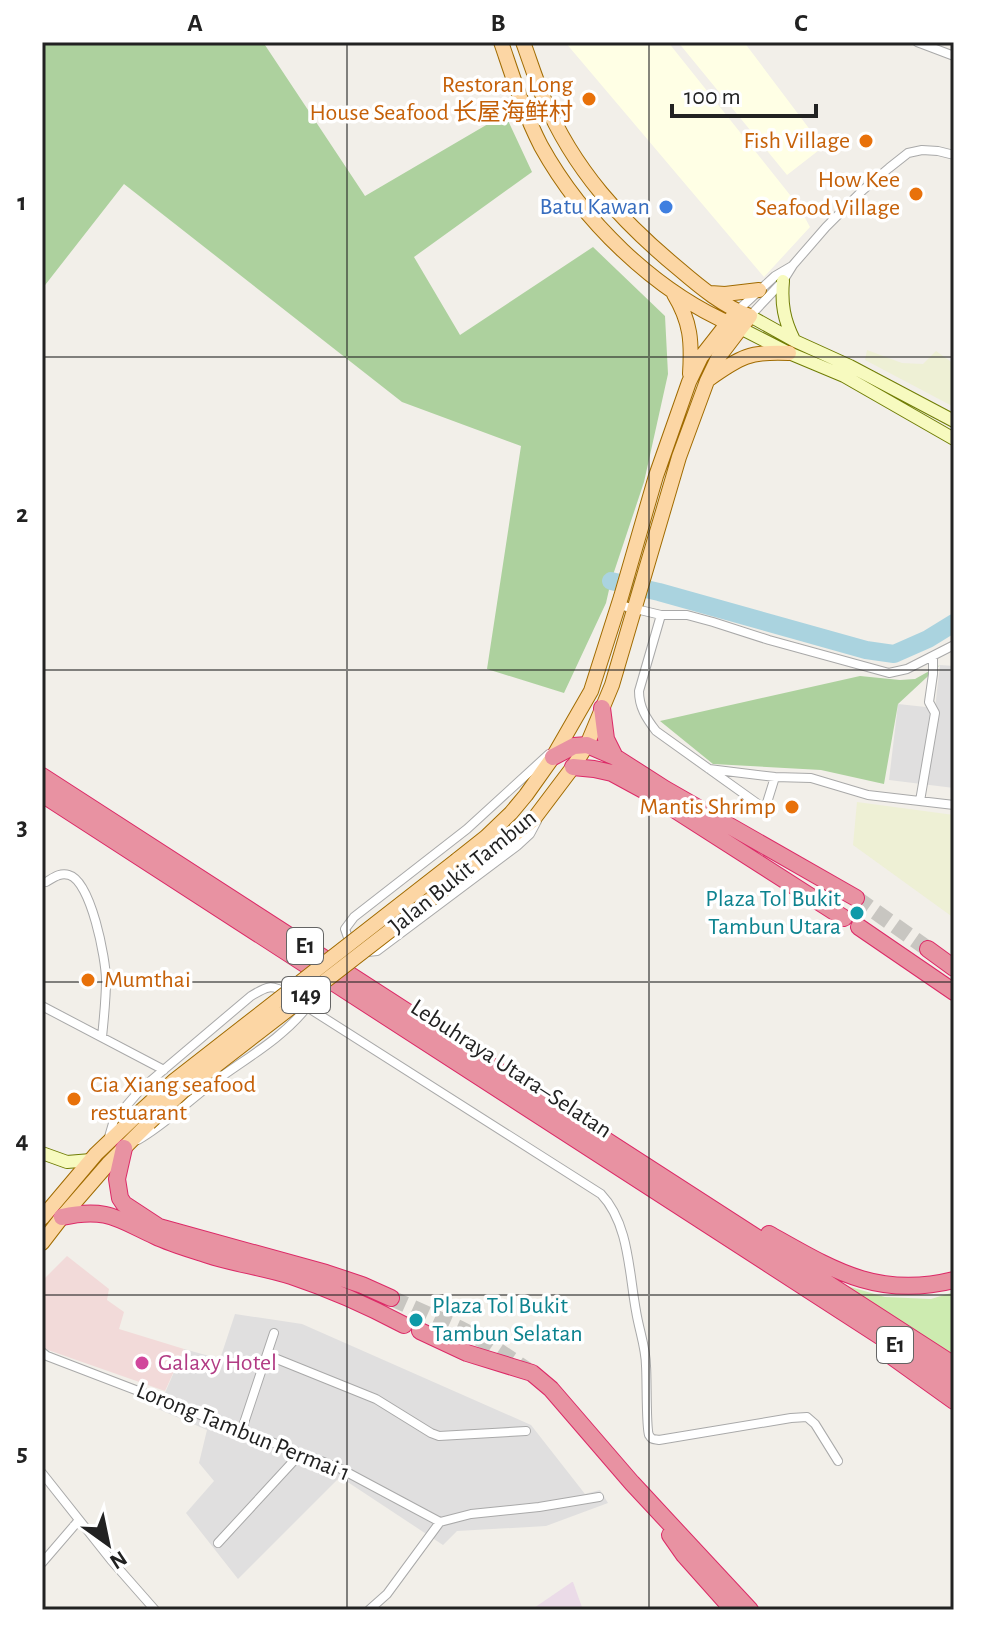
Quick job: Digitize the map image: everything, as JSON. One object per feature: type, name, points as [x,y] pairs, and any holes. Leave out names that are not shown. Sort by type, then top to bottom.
[{"type":"highway","points":[[602,708],[606,739],[615,757]]},
{"type":"highway","points":[[553,757],[574,746],[587,745],[615,757],[856,898]]},
{"type":"highway","points":[[573,767],[612,773],[647,792],[844,918]]},
{"type":"highway","name":"Lebuhraya Utara–Selatan","points":[[42,776],[954,1365]]},
{"type":"highway","name":"Lebuhraya Utara–Selatan","points":[[42,794],[954,1384]]},
{"type":"highway","points":[[859,927],[954,992]]},
{"type":"highway","points":[[928,949],[954,968]]},
{"type":"highway","points":[[116,1145],[120,1198],[124,1204],[159,1227],[326,1273],[391,1298]]},
{"type":"highway","points":[[699,1200],[855,1277],[908,1288],[954,1280]]},
{"type":"highway","points":[[62,1217],[79,1213],[113,1216],[156,1237],[212,1257],[291,1276],[353,1300],[467,1353],[532,1373],[560,1399],[632,1483],[750,1610]]},
{"type":"highway","points":[[836,1306],[883,1350],[954,1401]]},
{"type":"highway","points":[[632,1483],[684,1555],[733,1610]]},
{"type":"main road","points":[[501,42],[526,113],[542,146],[579,204],[604,234],[639,265],[697,307],[738,319]]},
{"type":"main road","points":[[523,42],[544,101],[580,167],[611,207],[738,319]]},
{"type":"main road","points":[[670,288],[683,308],[688,324],[692,345],[689,382]]},
{"type":"main road","points":[[710,293],[759,290]]},
{"type":"main road","name":"Jalan Bukit Tambun","points":[[42,1243],[116,1145],[144,1118],[183,1091],[462,866],[525,827],[573,767],[587,745],[612,685],[679,457],[707,381],[738,319]]},
{"type":"main road","name":"Jalan Bukit Tambun","points":[[462,866],[511,813],[553,757],[591,691],[660,463],[689,382],[701,357],[738,319]]},
{"type":"main road","points":[[707,381],[729,364],[749,355],[792,347]]},
{"type":"main road","name":"Jalan Bukit Tambun","points":[[42,1218],[91,1160],[116,1145]]},
{"type":"street","points":[[917,42],[954,56]]},
{"type":"street","name":"Jalan Bukit Tambun","points":[[738,319],[783,281],[826,227],[863,190],[908,153],[922,150],[954,155]]},
{"type":"street","name":"Jalan Bukit Tambun","points":[[738,319],[759,290],[793,265]]},
{"type":"street","points":[[783,281],[781,302],[792,347]]},
{"type":"street","points":[[738,319],[954,439]]},
{"type":"street","points":[[792,347],[850,366],[954,421]]},
{"type":"street","points":[[620,601],[661,615],[687,615],[889,673],[907,669],[954,645]]},
{"type":"street","points":[[661,615],[639,691],[639,703],[646,719],[656,731],[765,809],[775,777]]},
{"type":"street","points":[[920,801],[935,713],[929,702],[933,657]]},
{"type":"street","points":[[551,796],[525,839],[377,951],[359,953],[350,943],[345,929],[354,917],[467,829],[562,741]]},
{"type":"street","points":[[708,768],[775,777],[811,778],[868,795],[954,805]]},
{"type":"street","points":[[46,882],[58,875],[68,874],[76,878],[85,890],[106,977],[102,1037]]},
{"type":"street","points":[[307,1007],[292,1025],[153,1132],[116,1145],[114,1120],[141,1089],[251,996],[266,987],[276,987],[608,1201],[622,1235],[646,1361],[646,1427],[652,1439],[807,1417],[815,1424],[838,1461]]},
{"type":"street","points":[[42,1006],[164,1070]]},
{"type":"street","points":[[42,1153],[67,1162],[91,1160]]},
{"type":"street","points":[[42,1202],[42,1218]]},
{"type":"street","points":[[242,1429],[274,1333]]},
{"type":"street","name":"Lorong Tambun Permai 1","points":[[42,1352],[339,1468],[440,1522]]},
{"type":"street","points":[[267,1355],[376,1399],[439,1436],[526,1431]]},
{"type":"street","points":[[218,1543],[301,1453]]},
{"type":"street","points":[[42,1473],[155,1610]]},
{"type":"street","points":[[369,1610],[387,1594],[440,1522],[471,1514],[599,1497]]},
{"type":"street","points":[[42,1563],[79,1520]]},
{"type":"shaded area","points":[[565,42],[668,42],[798,205],[810,227],[764,277]]},
{"type":"shaded area","points":[[678,42],[744,42],[823,147],[787,175]]},
{"type":"shaded area","points":[[867,350],[902,363],[923,364],[936,351],[954,364],[954,407],[865,360]]},
{"type":"shaded area","points":[[940,665],[954,666],[954,788],[889,780],[898,704],[935,708]]},
{"type":"shaded area","points":[[857,802],[954,815],[954,918],[853,845]]},
{"type":"shaded area","points":[[67,1256],[109,1289],[107,1300],[124,1312],[119,1329],[184,1349],[165,1391],[42,1346],[42,1281]]},
{"type":"shaded area","points":[[235,1314],[302,1324],[531,1425],[585,1494],[600,1490],[608,1503],[546,1526],[457,1531],[443,1545],[340,1477],[238,1579],[186,1513],[214,1481],[199,1463],[207,1430],[158,1409],[184,1349],[220,1359]]},
{"type":"shaded area","points":[[572,1582],[583,1610],[531,1610]]},
{"type":"green space","points":[[42,42],[263,42],[365,196],[505,114],[532,172],[414,257],[460,335],[593,247],[665,316],[668,374],[644,482],[606,603],[564,693],[487,669],[521,446],[402,402],[124,184],[42,289]]},
{"type":"green space","points":[[940,665],[898,704],[884,784],[821,770],[713,764],[660,721],[860,676],[915,679]]},
{"type":"green space","points":[[847,1286],[885,1297],[931,1299],[954,1292],[954,1355]]},
{"type":"waterway","points":[[611,581],[866,650],[894,654],[954,623]]},
{"type":"tunnel","points":[[856,898],[928,949]]},
{"type":"tunnel","points":[[391,1298],[484,1341],[527,1370]]},
{"type":"place","name":"Restoran Long House Seafood 长屋海鲜村","points":[[589,99]]},
{"type":"place","name":"Fish Village","points":[[866,141]]},
{"type":"place","name":"How Kee Seafood Village","points":[[916,194]]},
{"type":"place","name":"Batu Kawan","points":[[666,207]]},
{"type":"place","name":"Mantis Shrimp","points":[[792,807]]},
{"type":"place","name":"Plaza Tol Bukit Tambun Utara","points":[[857,913]]},
{"type":"place","name":"Mumthai","points":[[88,980]]},
{"type":"place","name":"Cia Xiang seafood restuarant","points":[[74,1099]]},
{"type":"place","name":"Plaza Tol Bukit Tambun Selatan","points":[[416,1320]]},
{"type":"place","name":"Galaxy Hotel","points":[[142,1363]]}]
